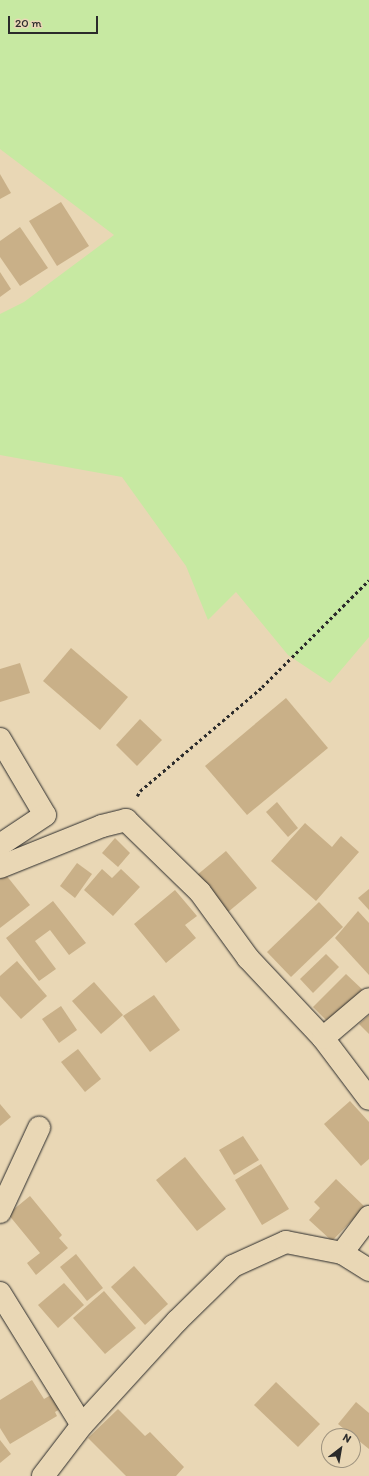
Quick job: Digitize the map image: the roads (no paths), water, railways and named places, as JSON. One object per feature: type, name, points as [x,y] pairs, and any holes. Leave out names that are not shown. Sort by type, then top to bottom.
[{"type":"street","points":[[0,739],[45,815],[0,845]]},
{"type":"street","points":[[0,867],[102,826],[126,820],[200,892],[248,958],[323,1038],[369,1099]]},
{"type":"street","points":[[323,1038],[369,999]]},
{"type":"street","points":[[0,1212],[39,1128]]},
{"type":"street","points":[[342,1253],[369,1217]]},
{"type":"street","points":[[43,1476],[82,1425],[177,1321],[233,1266],[286,1242],[342,1253],[369,1270]]},
{"type":"street","points":[[0,1293],[82,1425]]}]
